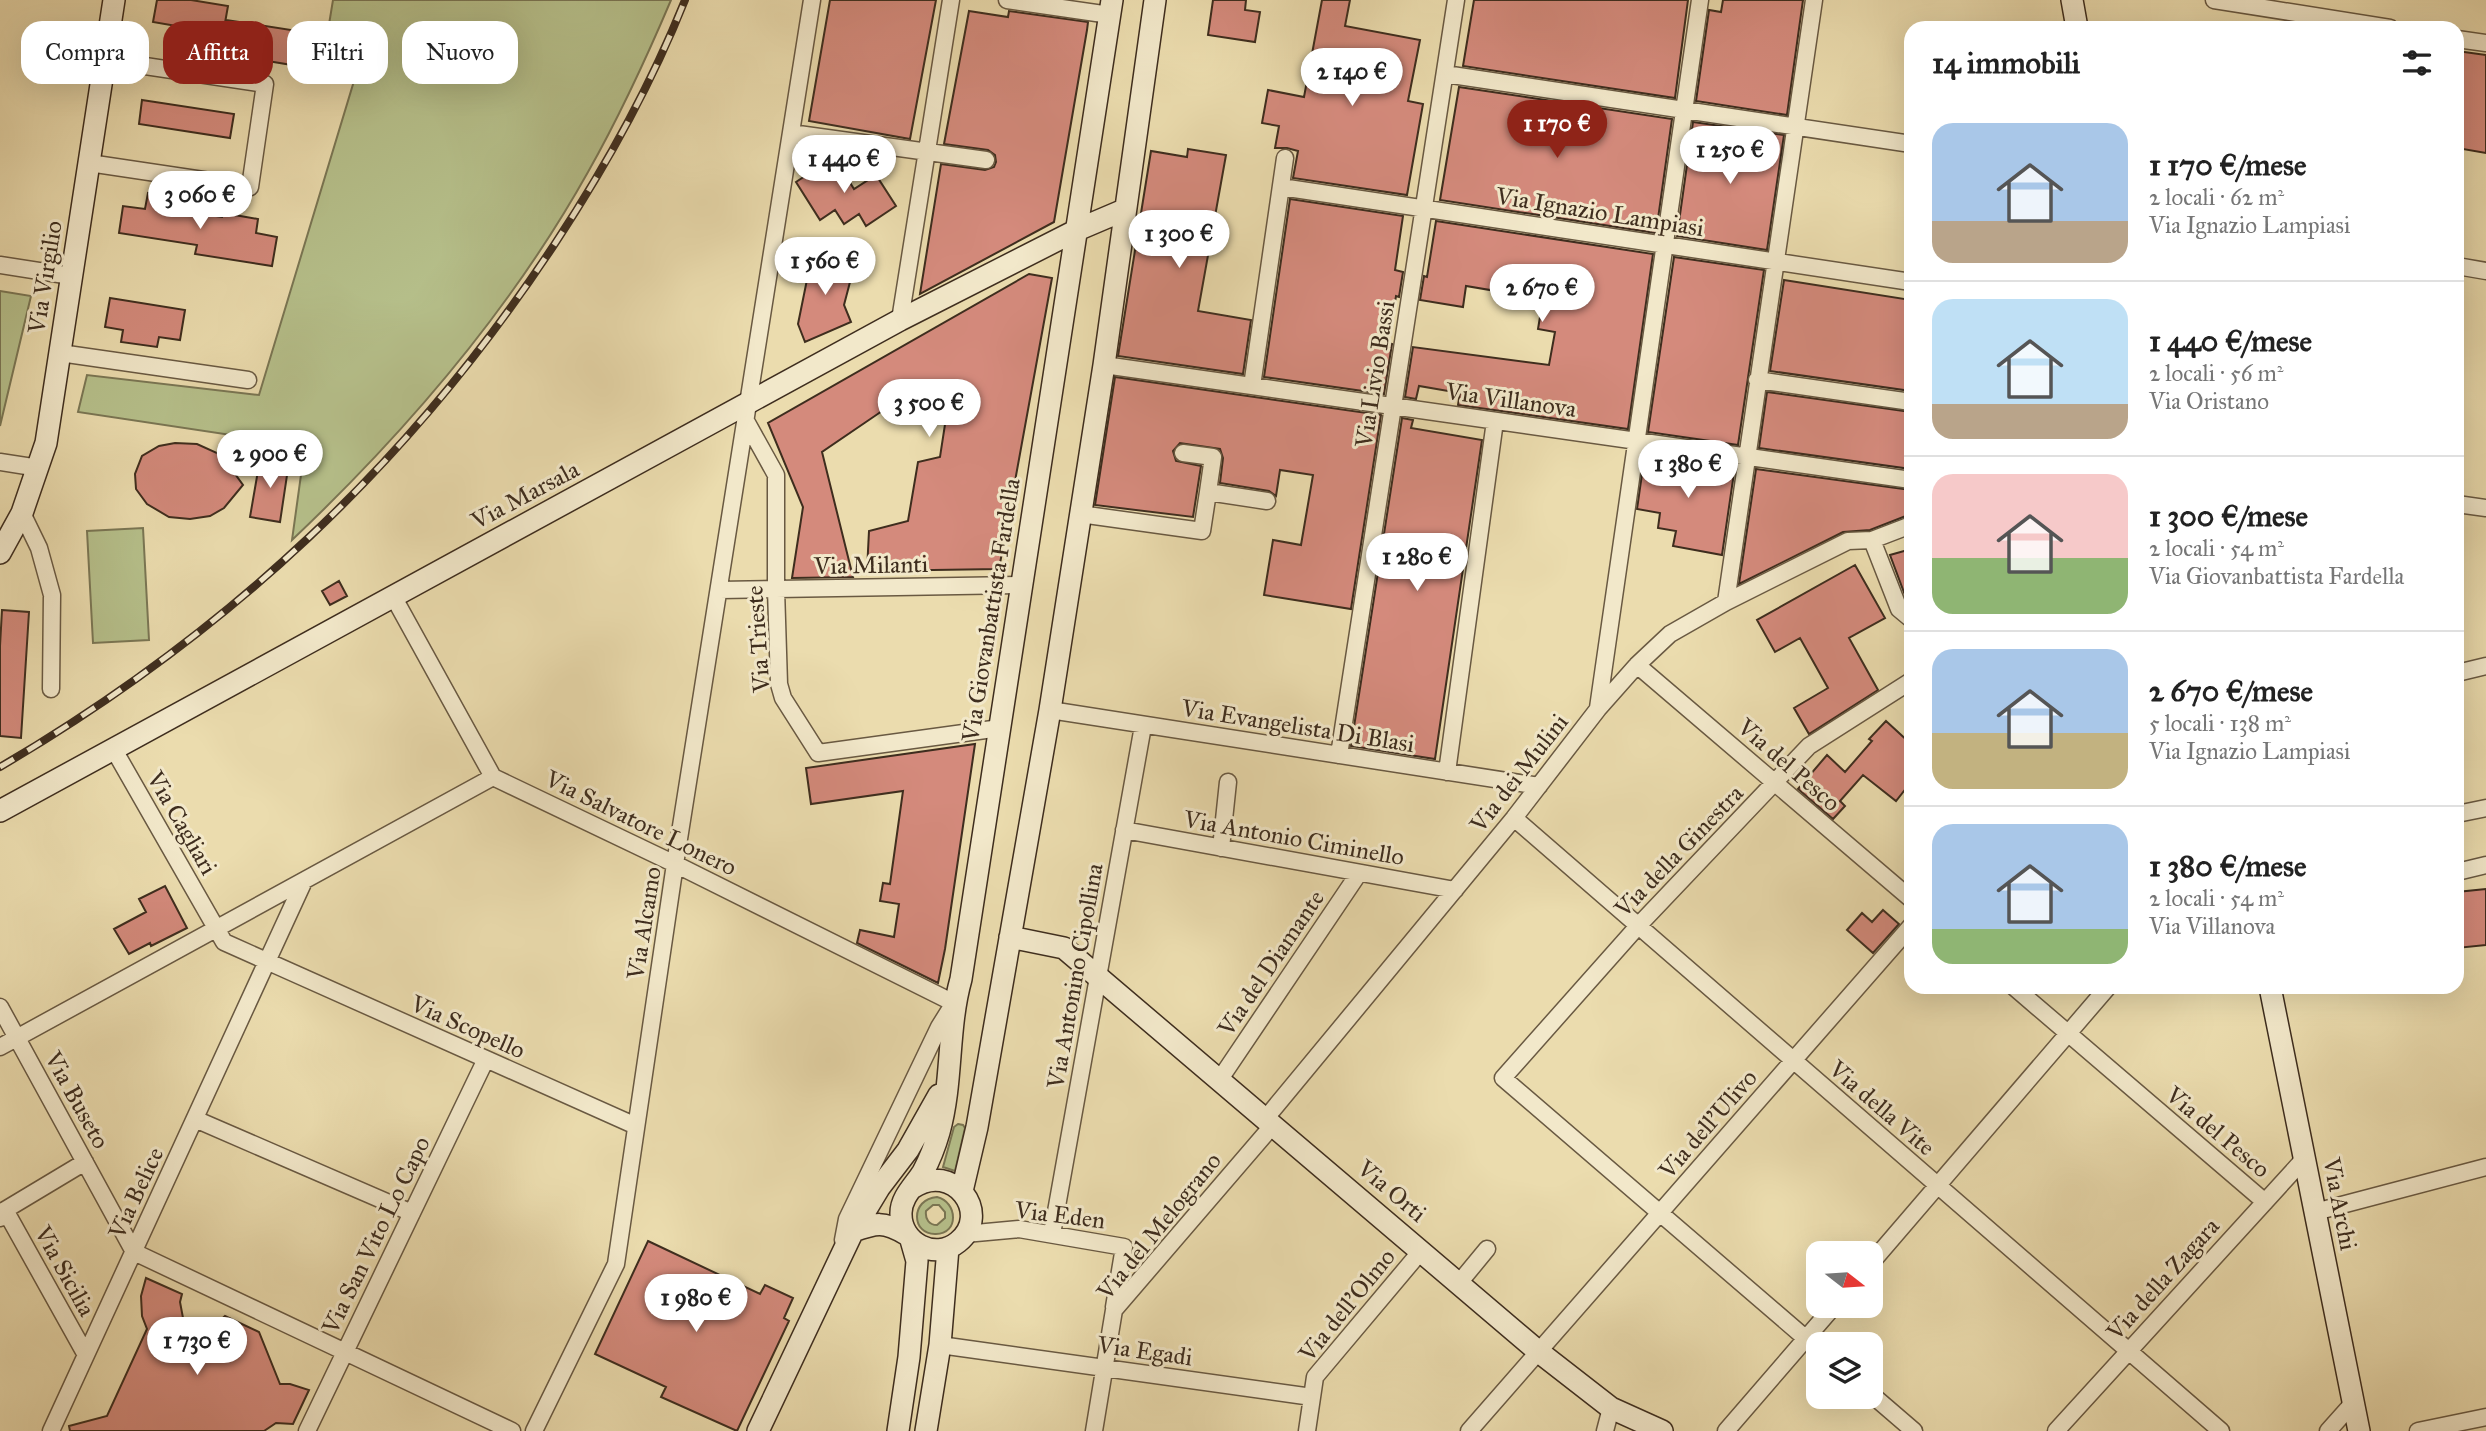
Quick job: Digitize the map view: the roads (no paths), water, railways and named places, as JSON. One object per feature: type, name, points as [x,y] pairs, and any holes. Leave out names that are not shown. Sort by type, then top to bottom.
[{"type":"main road","name":"Via Virgilio","points":[[111,21],[114,0]]},
{"type":"main road","points":[[962,1191],[977,1127],[1050,710],[1104,365],[1155,0]]},
{"type":"main road","points":[[2071,0],[2076,21]]},
{"type":"main road","name":"Via Giovanbattista Fardella","points":[[950,1073],[954,1003],[961,979],[1111,8]]},
{"type":"main road","name":"Via Virgilio","points":[[0,553],[22,513],[46,443],[101,84]]},
{"type":"main road","name":"Via Marsala","points":[[0,811],[393,596],[747,413],[900,320],[1077,230],[1124,211]]},
{"type":"main road","name":"Via Orti","points":[[1010,937],[1064,948],[1539,1352],[1611,1408],[1662,1431]]},
{"type":"main road","name":"Via Archi","points":[[2271,994],[2359,1431]]},
{"type":"main road","points":[[898,1431],[909,1357],[917,1261],[901,1215],[909,1192],[924,1170],[937,1139],[950,1073]]},
{"type":"main road","points":[[758,1431],[856,1227],[879,1188],[908,1150],[950,1073]]},
{"type":"main road","points":[[856,1227],[920,1183],[938,1179],[955,1185],[962,1191],[970,1208],[969,1226],[957,1241],[926,1431]]},
{"type":"main road","points":[[856,1227],[886,1224],[928,1249],[957,1241]]},
{"type":"street","name":"Via Alcamo","points":[[534,1431],[616,1264],[812,0]]},
{"type":"street","points":[[900,320],[951,0]]},
{"type":"street","points":[[1007,0],[1111,8]]},
{"type":"street","name":"Via Livio Bassi","points":[[1339,755],[1456,0]]},
{"type":"street","points":[[1598,709],[1700,0]]},
{"type":"street","points":[[1726,602],[1815,0]]},
{"type":"street","points":[[2214,0],[2280,5],[2357,21]]},
{"type":"street","points":[[2464,39],[2486,43]]},
{"type":"street","points":[[89,163],[250,187],[265,84],[149,67]]},
{"type":"street","points":[[1445,74],[1904,143]]},
{"type":"street","points":[[791,133],[986,160]]},
{"type":"street","points":[[1252,386],[1285,158]]},
{"type":"street","name":"Via Ignazio Lampiasi","points":[[1281,187],[1904,281]]},
{"type":"street","points":[[0,265],[72,276]]},
{"type":"street","points":[[2464,267],[2486,271]]},
{"type":"street","points":[[60,353],[248,380]]},
{"type":"street","name":"Via Villanova","points":[[1104,365],[1904,479]]},
{"type":"street","points":[[1758,380],[1904,401]]},
{"type":"street","name":"Via Trieste","points":[[747,413],[776,475],[779,684],[783,698],[818,753],[1000,728]]},
{"type":"street","points":[[1447,772],[1495,421]]},
{"type":"street","points":[[1080,514],[1202,531],[1213,457],[1183,453]]},
{"type":"street","points":[[0,462],[39,468]]},
{"type":"street","points":[[1208,492],[1267,501]]},
{"type":"street","points":[[2464,505],[2486,508]]},
{"type":"street","points":[[22,513],[39,548],[52,595],[51,689]]},
{"type":"street","name":"Via dei Mulini","points":[[1270,1122],[1598,709],[1670,634],[1726,602],[1848,541],[1872,540],[1904,528]]},
{"type":"street","points":[[1872,540],[1899,609],[1904,613]]},
{"type":"street","name":"Via Milanti","points":[[720,590],[1022,585]]},
{"type":"street","points":[[0,1047],[200,938],[213,924],[304,881],[493,778],[393,596]]},
{"type":"street","name":"Via del Pesco","points":[[1605,657],[1633,670],[1776,783],[1904,893]]},
{"type":"street","points":[[2464,672],[2485,669]]},
{"type":"street","name":"Via della Ginestra","points":[[1661,1213],[1503,1078],[1638,926],[1809,746],[1904,685]]},
{"type":"street","name":"Via Evangelista Di Blasi","points":[[1050,710],[1539,786]]},
{"type":"street","name":"Via Antonino Cipollina","points":[[1052,1234],[1143,726]]},
{"type":"street","name":"Via Cagliari","points":[[113,748],[213,924]]},
{"type":"street","name":"Via Salvatore Lonero","points":[[493,778],[676,864],[954,1003]]},
{"type":"street","points":[[1221,848],[1228,782]]},
{"type":"street","points":[[2464,813],[2486,808]]},
{"type":"street","name":"Via della Vite","points":[[1514,818],[2221,1431]]},
{"type":"street","name":"Via Antonio Ciminello","points":[[1124,830],[1455,890]]},
{"type":"street","points":[[2464,870],[2486,865]]},
{"type":"street","name":"Via del Diamante","points":[[1220,1079],[1359,873]]},
{"type":"street","name":"Via Belice","points":[[51,1431],[195,1119],[271,969],[304,881]]},
{"type":"street","name":"Via Scopello","points":[[213,924],[224,942],[271,969],[486,1059],[636,1126]]},
{"type":"street","name":"Via dell'Ulivo","points":[[1469,1431],[1904,934]]},
{"type":"street","name":"Via del Pesco","points":[[2022,994],[2265,1202]]},
{"type":"street","points":[[1883,1249],[2102,994]]},
{"type":"street","points":[[841,1256],[847,1219],[939,1027],[954,1003]]},
{"type":"street","name":"Via Buseto","points":[[0,1007],[134,1251]]},
{"type":"street","name":"Via San Vito Lo Capo","points":[[307,1431],[486,1059]]},
{"type":"street","points":[[195,1119],[412,1213]]},
{"type":"street","name":"Via del Melograno","points":[[1094,1431],[1114,1310],[1270,1122]]},
{"type":"street","name":"Via della Zagara","points":[[2056,1431],[2304,1159]]},
{"type":"street","points":[[2,1214],[85,1162]]},
{"type":"street","points":[[2315,1212],[2486,1167]]},
{"type":"street","points":[[1661,1213],[1806,1338]]},
{"type":"street","name":"Via Sicilia","points":[[2,1214],[86,1355]]},
{"type":"street","name":"Via Eden","points":[[957,1241],[989,1231],[1019,1229],[1124,1247],[1114,1310]]},
{"type":"street","points":[[1459,1283],[1487,1249]]},
{"type":"street","points":[[134,1251],[512,1431]]},
{"type":"street","name":"Via dell'Olmo","points":[[1307,1431],[1315,1377],[1421,1251]]},
{"type":"street","name":"Via Egadi","points":[[938,1354],[971,1349],[1312,1397]]},
{"type":"street","points":[[1726,1431],[1806,1349]]},
{"type":"street","points":[[2328,1431],[2353,1403]]},
{"type":"street","points":[[1883,1404],[1914,1431]]},
{"type":"street","points":[[1605,1431],[1611,1408]]},
{"type":"street","points":[[2418,1431],[2486,1417]]},
{"type":"railway","points":[[0,767],[163,660],[238,601],[309,538],[376,470],[440,399],[500,323],[592,184],[658,63],[685,0]]}]
